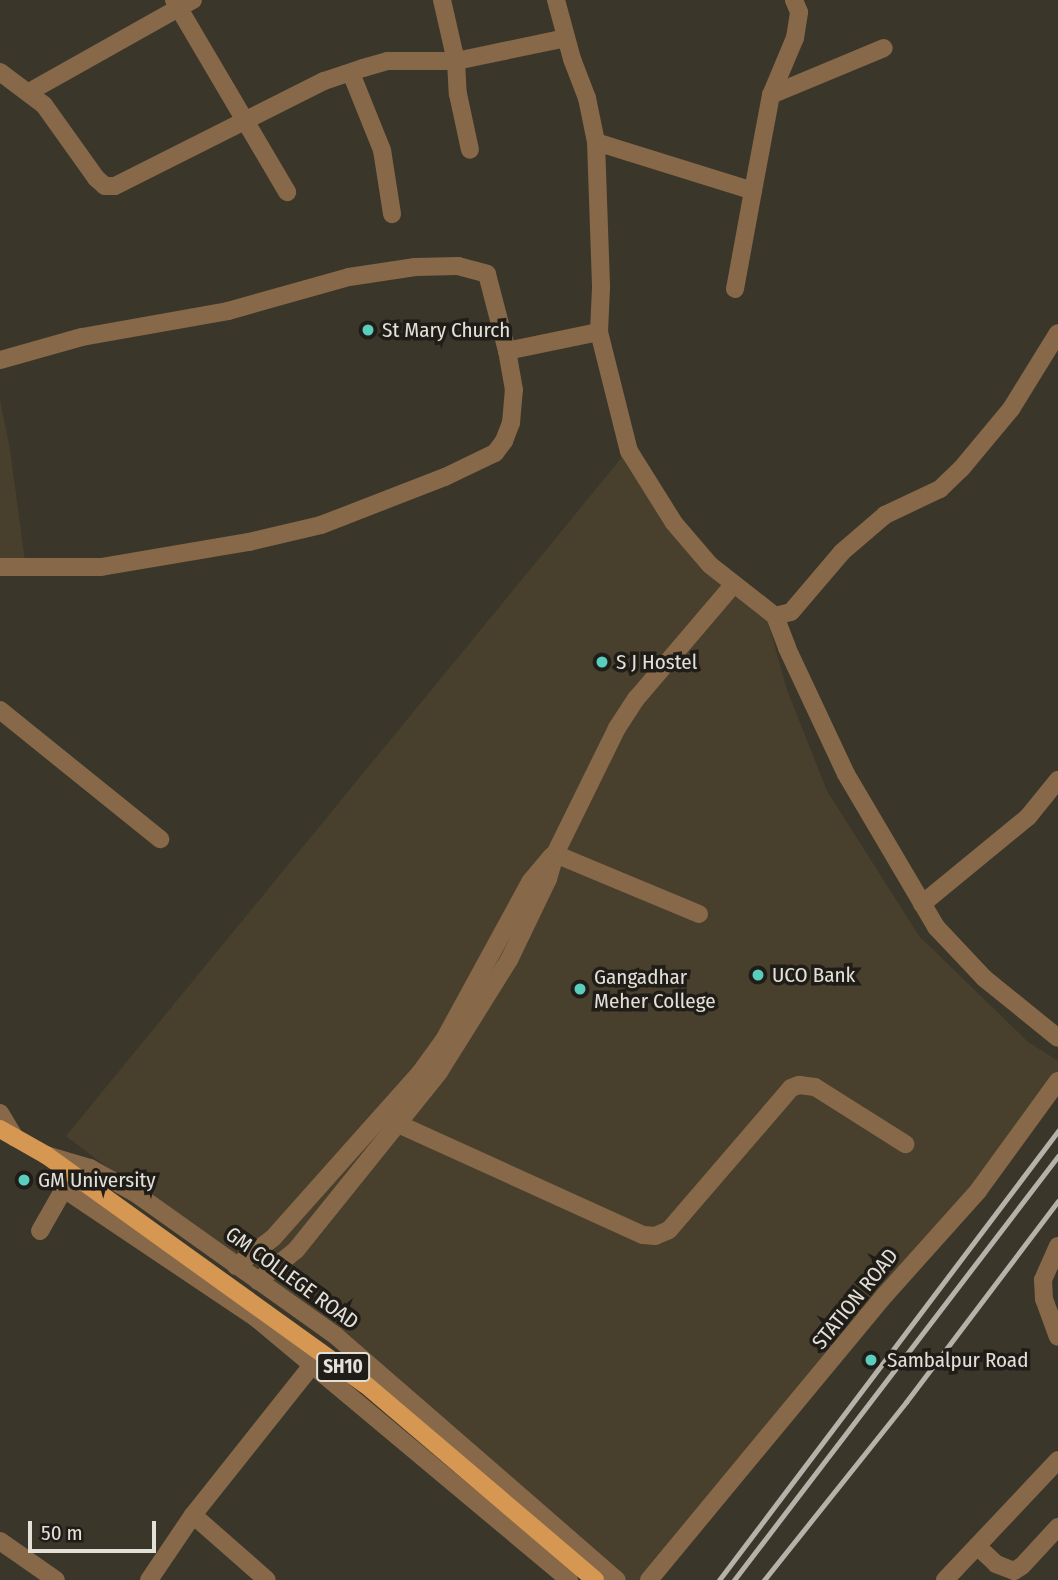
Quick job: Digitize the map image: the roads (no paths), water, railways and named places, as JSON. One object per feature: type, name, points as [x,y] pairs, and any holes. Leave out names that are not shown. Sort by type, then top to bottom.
[{"type":"main road","name":"SH10","points":[[8,1133],[46,1155],[68,1178],[356,1376],[595,1580]]},
{"type":"street","points":[[442,0],[456,61],[458,94],[470,150]]},
{"type":"street","points":[[555,0],[587,98],[596,142],[600,332],[629,451],[674,523],[710,565],[775,616],[786,648],[846,774],[922,904],[957,952],[1058,1038]]},
{"type":"street","points":[[735,289],[771,95],[795,38],[799,12],[794,0]]},
{"type":"street","points":[[29,92],[182,3],[286,192]]},
{"type":"street","points":[[0,72],[44,105],[105,186],[115,186],[324,81],[387,61],[456,61],[566,37]]},
{"type":"street","points":[[771,95],[884,48]]},
{"type":"street","points":[[351,73],[382,150],[392,214]]},
{"type":"street","points":[[596,142],[753,191]]},
{"type":"street","points":[[0,360],[82,337],[228,311],[349,277],[436,266],[458,266],[486,274],[508,351],[514,390],[511,423],[504,441],[495,453],[445,477],[321,525],[248,542],[101,567],[0,567]]},
{"type":"street","points":[[508,351],[600,332]]},
{"type":"street","points":[[775,616],[791,612],[842,552],[875,523],[918,497],[940,489],[961,469],[1011,409],[1058,333]]},
{"type":"street","points":[[258,1281],[296,1250],[439,1072],[509,960],[538,902],[555,854],[617,728],[636,699],[734,584]]},
{"type":"street","points":[[0,710],[160,839]]},
{"type":"street","points":[[922,904],[1028,817],[1058,780]]},
{"type":"street","points":[[555,854],[699,914]]},
{"type":"street","points":[[236,1266],[273,1238],[421,1073],[450,1030],[530,883],[555,854]]},
{"type":"street","name":"STATION ROAD","points":[[649,1580],[885,1295],[978,1191],[1058,1081]]},
{"type":"street","points":[[396,1123],[643,1235],[655,1236],[669,1230],[791,1088],[799,1085],[815,1087],[905,1144]]},
{"type":"street","points":[[0,1113],[8,1133]]},
{"type":"street","name":"GM COLLEGE ROAD","points":[[46,1155],[90,1167],[135,1193],[373,1365],[617,1580]]},
{"type":"street","points":[[40,1231],[68,1178],[256,1318],[569,1580]]},
{"type":"street","points":[[1058,1246],[1043,1280],[1044,1299],[1058,1337]]},
{"type":"street","points":[[149,1580],[193,1515],[313,1364]]},
{"type":"street","points":[[945,1580],[1058,1460]]},
{"type":"street","points":[[193,1515],[267,1580]]},
{"type":"street","points":[[977,1546],[996,1564],[1014,1571],[1022,1566],[1058,1527]]},
{"type":"street","points":[[0,1541],[55,1580]]},
{"type":"railway","points":[[719,1580],[1058,1131]]},
{"type":"railway","points":[[734,1580],[1058,1156]]},
{"type":"railway","points":[[764,1580],[906,1402],[1058,1201]]},
{"type":"place","name":"St Mary Church","points":[[368,330]]},
{"type":"place","name":"S J Hostel","points":[[602,662]]},
{"type":"place","name":"UCO Bank","points":[[758,975]]},
{"type":"place","name":"Gangadhar Meher College","points":[[580,989]]},
{"type":"place","name":"GM University","points":[[24,1180]]},
{"type":"place","name":"Sambalpur Road","points":[[871,1360]]}]
